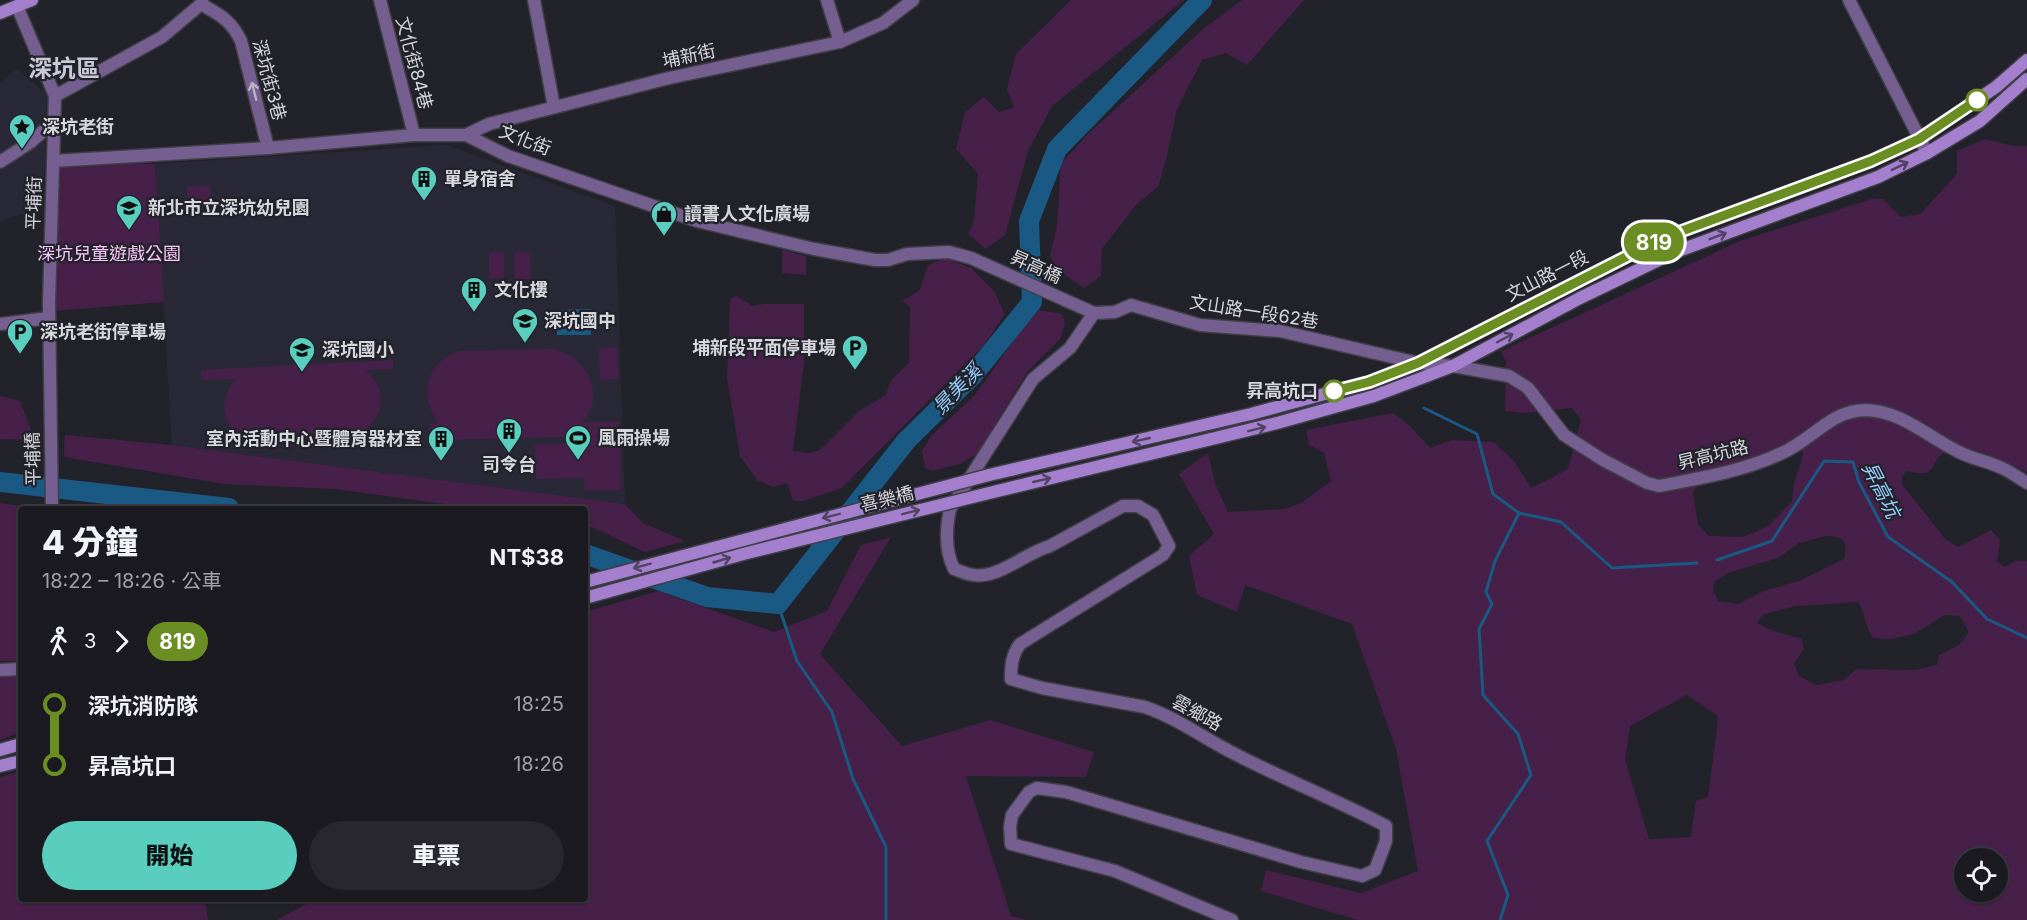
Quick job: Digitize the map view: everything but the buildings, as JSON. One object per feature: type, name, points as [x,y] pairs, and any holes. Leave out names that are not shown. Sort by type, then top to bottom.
[{"type":"main road","points":[[0,13],[32,0]]},
{"type":"main road","name":"文山路一段","points":[[1198,427],[1358,385],[1418,363],[1663,238],[1871,161],[1919,139],[1996,87],[2027,60]]},
{"type":"main road","name":"文山路一段","points":[[1200,442],[1257,429],[1374,396],[1453,366],[1580,298],[1664,258],[1878,177],[1927,153],[1980,121],[2027,79]]},
{"type":"main road","name":"喜樂橋","points":[[588,581],[989,475],[1198,427]]},
{"type":"main road","name":"喜樂橋","points":[[588,597],[768,548],[1200,442]]},
{"type":"main road","points":[[0,750],[18,745]]},
{"type":"main road","points":[[0,766],[18,762]]},
{"type":"street","name":"文化街84巷","points":[[380,0],[414,135]]},
{"type":"street","points":[[534,0],[554,107]]},
{"type":"street","points":[[827,0],[840,42]]},
{"type":"street","name":"埔新街","points":[[466,135],[489,124],[554,107],[676,77],[840,42],[883,23],[913,0]]},
{"type":"street","points":[[1849,0],[1927,153]]},
{"type":"street","points":[[55,96],[162,37],[202,2]]},
{"type":"street","name":"深坑街3巷","points":[[202,2],[226,19],[234,27],[241,40],[268,148]]},
{"type":"street","name":"平埔街","points":[[17,6],[55,96],[49,318],[51,408]]},
{"type":"street","points":[[0,162],[30,142],[54,121]]},
{"type":"street","name":"文化街","points":[[53,161],[268,148],[414,135],[466,135],[508,156],[697,221],[814,249],[875,260],[888,260],[913,253],[949,252],[971,258]]},
{"type":"street","name":"昇高橋","points":[[971,258],[1090,311]]},
{"type":"street","name":"文山路一段62巷","points":[[1090,311],[1115,312],[1131,305],[1200,325],[1280,331],[1418,363]]},
{"type":"street","name":"雲鄉路","points":[[1090,311],[1070,348],[1033,379],[950,509],[947,519],[948,557],[954,569],[974,575],[993,573],[1038,549],[1050,546],[1123,506],[1138,506],[1153,516],[1169,546],[1163,555],[1020,644],[1013,654],[1011,679],[1042,688],[1145,707],[1161,713],[1236,755],[1351,807],[1386,826],[1386,841],[1375,870],[1362,876],[1301,862],[1066,792],[1037,788],[1029,792],[1012,815],[1011,844],[1115,871],[1232,920]]},
{"type":"street","points":[[0,324],[49,318]]},
{"type":"street","name":"昇高坑路","points":[[1418,363],[1453,366],[1509,376],[1527,388],[1564,435],[1603,460],[1647,483],[1659,486],[1735,471],[1784,453],[1831,419],[1845,413],[1866,410],[1890,414],[1912,424],[1958,452],[2003,469],[2027,483]]},
{"type":"street","name":"平埔橋","points":[[51,408],[52,506]]},
{"type":"street","points":[[0,670],[18,669]]},
{"type":"shaded area","name":"深坑老街","points":[[17,69],[47,95],[43,206],[0,222],[0,82]]},
{"type":"shaded area","points":[[447,145],[615,206],[625,504],[172,445],[155,164]]},
{"type":"green space","points":[[1071,0],[1184,0],[1052,106],[1028,151],[1005,235],[986,249],[968,234],[974,221],[978,174],[956,149],[965,112],[984,97],[999,112],[1014,107],[1007,89],[1016,54]]},
{"type":"green space","points":[[1242,0],[1304,0],[1247,65],[1226,53],[1202,60],[1177,109],[1158,187],[1136,205],[1102,249],[1101,276],[1084,288],[1057,269],[1050,256],[1057,226],[1061,164],[1087,135],[1203,29]]},
{"type":"green space","points":[[1985,139],[2013,146],[2027,146],[2027,472],[1988,454],[1967,449],[1941,455],[1930,471],[1925,473],[1906,471],[1902,477],[1902,484],[1945,539],[1958,547],[1991,530],[2000,540],[1997,561],[2004,567],[2016,561],[2027,561],[2027,920],[1357,920],[1261,891],[1266,870],[1361,893],[1418,871],[1396,749],[1352,624],[1245,585],[1237,612],[1197,595],[1189,556],[1214,534],[1179,474],[1208,453],[1215,483],[1228,512],[1285,509],[1301,503],[1331,481],[1324,453],[1309,445],[1306,430],[1393,413],[1411,427],[1430,448],[1451,440],[1494,442],[1514,461],[1531,488],[1568,469],[1581,420],[1572,408],[1524,413],[1505,411],[1506,362],[1501,351],[1740,241],[1872,199],[1883,199],[1901,217],[1920,214],[1957,174],[1957,151]],"holes":[[[1798,449],[1803,451],[1794,483],[1792,502],[1768,526],[1743,537],[1709,536],[1698,525],[1693,493],[1695,488],[1701,484],[1729,479]],[[1826,536],[1836,537],[1843,541],[1846,548],[1844,559],[1799,581],[1764,591],[1738,604],[1718,601],[1713,590],[1714,582],[1728,573],[1778,558],[1799,543]],[[1859,602],[1873,638],[1892,639],[1914,634],[1945,615],[1960,616],[1969,632],[1959,645],[1939,655],[1937,665],[1916,670],[1856,669],[1844,680],[1816,685],[1799,676],[1794,664],[1804,648],[1802,639],[1771,630],[1757,623],[1762,615],[1795,606]],[[1687,695],[1718,716],[1708,797],[1696,801],[1691,837],[1649,839],[1625,760],[1630,726]]]},
{"type":"green space","name":"深坑兒童遊戲公園","points":[[129,163],[155,164],[164,302],[54,311],[60,167]]},
{"type":"green space","points":[[210,185],[212,205],[188,207],[187,187]]},
{"type":"green space","points":[[782,250],[806,256],[806,275],[782,273]]},
{"type":"green space","points":[[489,252],[504,252],[504,278],[489,279]]},
{"type":"green space","points":[[515,252],[530,252],[531,279],[515,279]]},
{"type":"green space","points":[[945,258],[971,268],[994,291],[1005,314],[984,345],[842,488],[803,501],[793,501],[787,483],[773,487],[757,480],[740,456],[727,378],[730,299],[736,296],[753,306],[804,304],[804,362],[793,451],[809,453],[820,450],[859,411],[886,395],[891,380],[909,363],[910,307],[902,301],[920,290],[928,265]]},
{"type":"green space","points":[[1039,310],[1062,314],[1065,324],[1060,339],[1027,372],[977,454],[960,464],[932,471],[925,468],[922,451],[931,436],[975,395],[1022,329]]},
{"type":"green space","points":[[617,347],[618,379],[600,380],[599,348]]},
{"type":"green space","points":[[554,349],[576,360],[590,378],[593,401],[590,412],[582,422],[619,422],[619,436],[431,440],[430,424],[438,423],[429,401],[429,380],[440,362],[460,351]]},
{"type":"green space","points":[[393,360],[393,369],[365,370],[375,381],[380,392],[381,403],[372,423],[352,437],[310,444],[278,446],[262,444],[236,433],[228,422],[224,410],[225,399],[235,379],[201,380],[201,370]]},
{"type":"green space","points":[[0,396],[20,401],[35,440],[0,439]]},
{"type":"green space","points":[[65,435],[172,445],[625,504],[643,523],[685,541],[645,552],[588,525],[588,506],[459,506],[335,489],[225,484],[64,457]]},
{"type":"green space","name":"風雨操場","points":[[585,437],[620,437],[621,490],[585,490],[584,478],[536,479],[535,444],[585,443]]},
{"type":"green space","points":[[0,503],[22,506],[18,506],[18,660],[0,661]]},
{"type":"green space","points":[[891,537],[820,654],[902,746],[990,720],[1094,752],[1086,777],[966,776],[1011,916],[1027,920],[277,920],[310,902],[588,902],[588,611],[658,591],[774,632],[827,611],[861,545]]},
{"type":"green space","points":[[18,675],[18,733],[0,740],[0,677]]},
{"type":"green space","points":[[18,772],[18,902],[205,902],[208,920],[0,920],[0,777]]},
{"type":"water","points":[[591,309],[591,335],[557,335],[557,310]]},
{"type":"waterway","name":"景美溪","points":[[588,555],[707,597],[778,604],[906,441],[972,376],[1032,302],[1029,221],[1057,149],[1202,0]]},
{"type":"waterway","name":"昇高坑","points":[[1424,408],[1477,434],[1493,494],[1519,513],[1561,522],[1612,568],[1697,563]]},
{"type":"waterway","name":"昇高坑","points":[[1717,560],[1772,541],[1824,461],[1853,462],[1859,482],[1888,537],[1952,582],[1987,619],[2027,638]]},
{"type":"waterway","name":"景美溪","points":[[0,482],[211,506]]},
{"type":"waterway","points":[[1500,920],[1508,895],[1487,841],[1531,775],[1518,734],[1483,695],[1479,629],[1492,604],[1486,592],[1495,561],[1519,513]]},
{"type":"waterway","points":[[778,604],[797,661],[832,712],[853,779],[886,847],[886,920]]},
{"type":"bus line","name":"819","points":[[1334,391],[1369,382],[1418,363],[1663,238],[1871,161],[1919,139],[1977,100]]},
{"type":"place","name":"深坑老街","points":[[22,150]]},
{"type":"place","name":"單身宿舍","points":[[424,202]]},
{"type":"place","name":"新北市立深坑幼兒園","points":[[129,231]]},
{"type":"place","name":"讀書人文化廣場","points":[[664,237]]},
{"type":"place","name":"文化樓","points":[[474,313]]},
{"type":"place","name":"深坑國中","points":[[525,344]]},
{"type":"place","name":"深坑老街停車場","points":[[20,355]]},
{"type":"place","name":"埔新段平面停車場","points":[[855,371]]},
{"type":"place","name":"深坑國小","points":[[302,373]]},
{"type":"place","name":"昇高坑口","points":[[1334,391]]},
{"type":"place","name":"司令台","points":[[509,454]]},
{"type":"place","name":"風雨操場","points":[[578,461]]},
{"type":"place","name":"室內活動中心暨體育器材室","points":[[441,462]]},
{"type":"district","name":"深坑區","points":[[64,69]]}]
